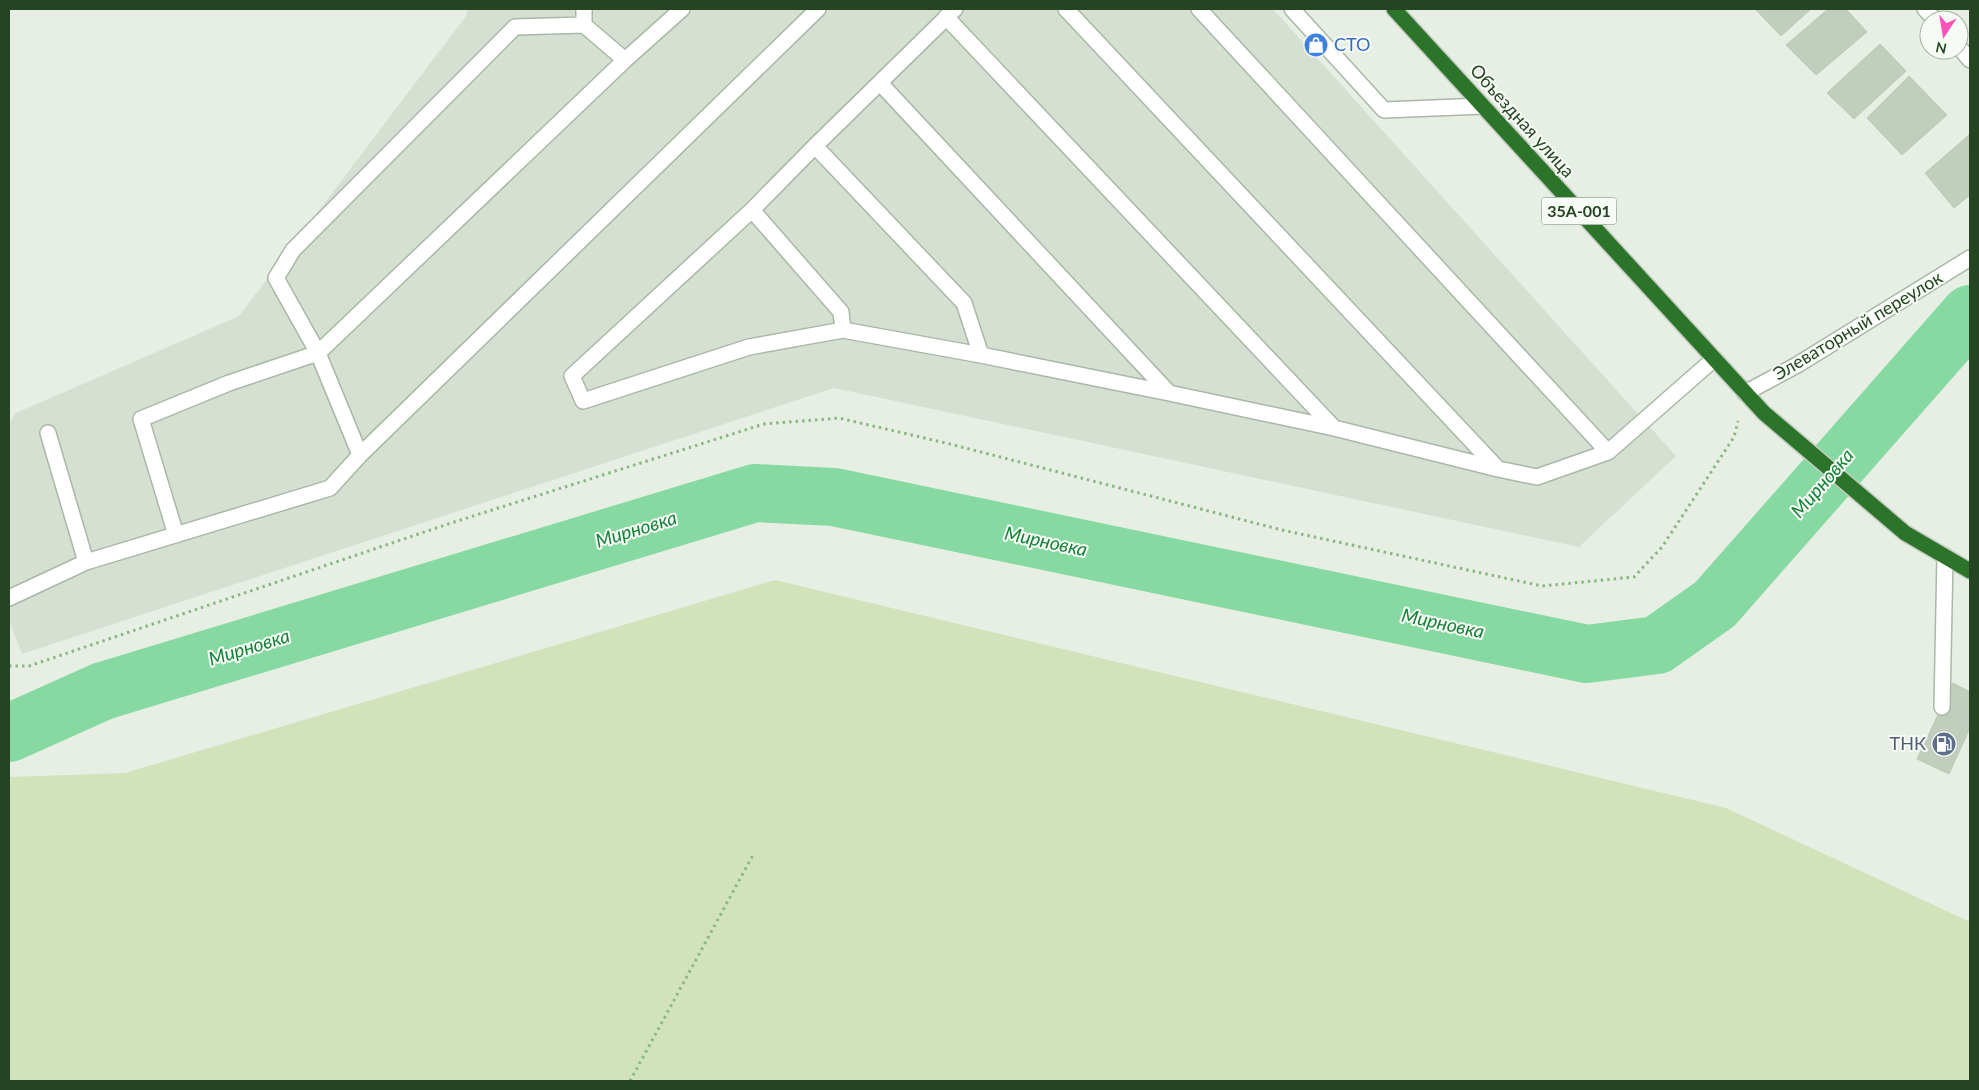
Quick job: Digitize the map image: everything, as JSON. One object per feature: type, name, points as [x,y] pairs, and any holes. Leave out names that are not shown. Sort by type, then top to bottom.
[{"type":"highway","name":"Объездная улица","points":[[1394,9],[1764,413],[1906,533],[1945,556]]},
{"type":"highway","name":"35А-001","points":[[1945,556],[1970,571]]},
{"type":"street","points":[[584,9],[584,25]]},
{"type":"street","points":[[176,535],[141,419],[229,384],[318,354],[625,60],[682,9]]},
{"type":"street","points":[[9,598],[86,562],[330,488],[360,455],[818,9]]},
{"type":"street","points":[[1066,9],[1498,469]]},
{"type":"street","points":[[1199,9],[1608,452]]},
{"type":"street","points":[[1292,9],[1384,110],[1483,106]]},
{"type":"street","points":[[1334,428],[950,13],[752,210],[572,376],[583,401],[749,347],[843,330],[981,355],[1170,393],[1334,428],[1537,477],[1608,452],[1714,359]]},
{"type":"street","points":[[360,455],[318,354],[276,278],[293,250],[516,27],[584,25],[625,60]]},
{"type":"street","points":[[880,83],[1170,393]]},
{"type":"street","points":[[815,146],[964,303],[981,355]]},
{"type":"street","points":[[752,210],[842,312],[843,330]]},
{"type":"street","name":"Элеваторный переулок","points":[[1744,393],[1797,365],[1970,258]]},
{"type":"street","points":[[48,433],[86,562]]},
{"type":"street","points":[[1942,707],[1945,556]]},
{"type":"path","points":[[9,666],[29,666],[433,529],[764,424],[839,418],[960,446],[1282,530],[1542,586],[1634,577],[1662,547],[1734,437],[1744,393]]},
{"type":"path","points":[[630,1081],[753,855]]},
{"type":"shaded area","points":[[467,9],[1273,9],[1676,456],[1579,547],[834,388],[22,654],[9,621],[9,423],[16,413],[239,316],[466,16]]},
{"type":"green space","points":[[775,580],[1726,808],[1970,922],[1970,1081],[9,1081],[9,777],[125,773]]},
{"type":"building","points":[[1755,9],[1811,9],[1781,36]]},
{"type":"building","points":[[1828,9],[1846,9],[1867,32],[1816,75],[1786,45]]},
{"type":"building","points":[[1880,44],[1906,71],[1854,119],[1827,93]]},
{"type":"building","points":[[1909,76],[1947,115],[1902,155],[1867,118]]},
{"type":"building","points":[[1969,135],[1970,195],[1954,208],[1925,173]]},
{"type":"building","name":"ТНК","points":[[1953,683],[1970,692],[1970,728],[1949,774],[1917,759]]},
{"type":"waterway","name":"Мирновка","points":[[9,733],[103,691],[755,493],[834,497],[1587,654],[1657,645],[1715,604],[1970,314]]},
{"type":"tunnel","points":[[1942,707],[1970,722]]},
{"type":"place","name":"СТО","points":[[1316,45]]},
{"type":"place","name":"ТНК","points":[[1944,744]]}]
